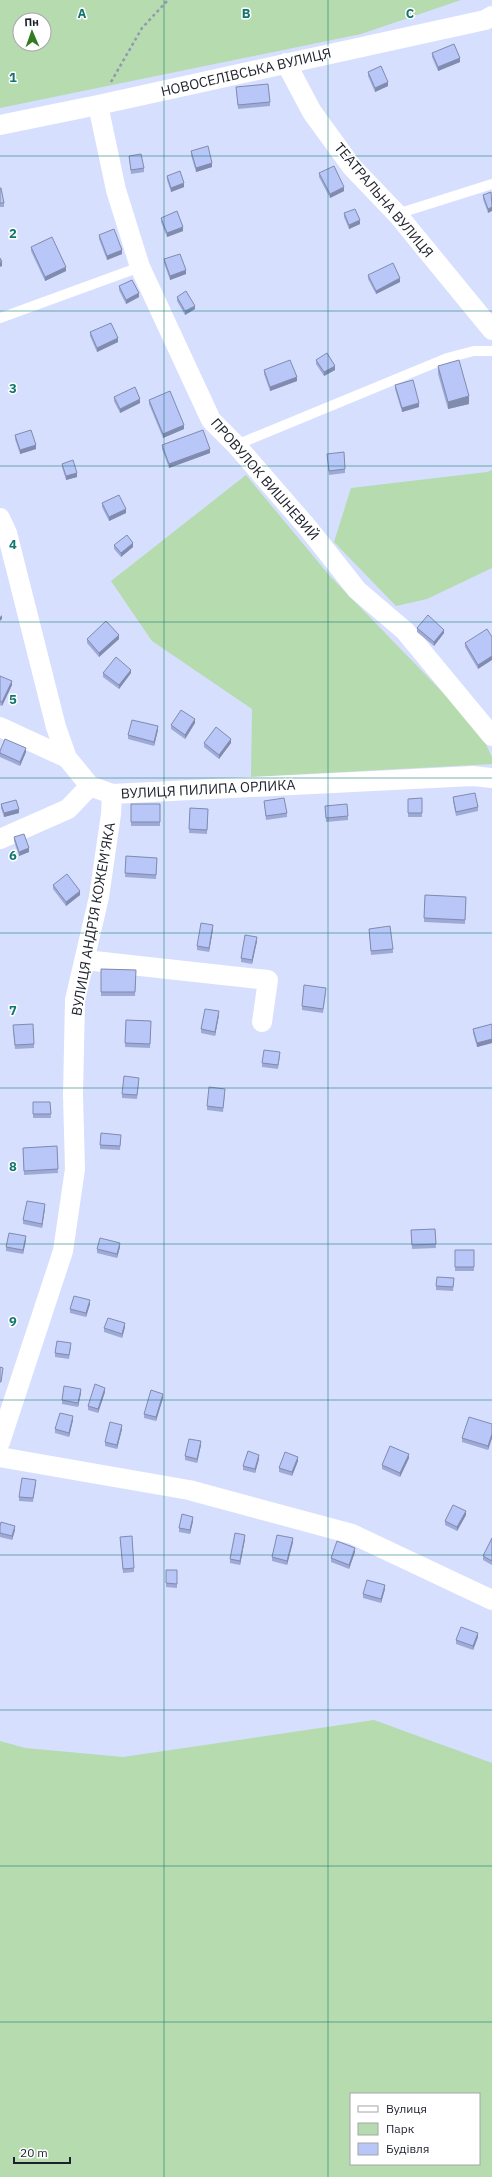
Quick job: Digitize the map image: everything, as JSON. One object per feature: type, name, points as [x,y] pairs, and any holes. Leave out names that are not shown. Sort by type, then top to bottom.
[{"type":"street","name":"НОВОСЕЛІВСЬКА ВУЛИЦЯ","points":[[0,125],[98,105],[484,20],[492,16]]},
{"type":"street","name":"ТЕАТРАЛЬНА ВУЛИЦЯ","points":[[286,63],[312,112],[352,167],[397,214],[492,330]]},
{"type":"street","name":"ПРОВУЛОК ВИШНЕВИЙ","points":[[98,105],[116,190],[140,267],[211,420],[236,445],[308,528],[356,590],[405,630],[492,736]]},
{"type":"street","points":[[0,518],[7,533],[5,549],[56,726],[67,758],[90,786],[68,809],[0,839]]},
{"type":"street","points":[[0,727],[67,758]]},
{"type":"street","name":"ВУЛИЦЯ ПИЛИПА ОРЛИКА","points":[[90,786],[112,794],[466,776],[492,778]]},
{"type":"street","name":"ВУЛИЦЯ АНДРІЯ КОЖЕМ'ЯКА","points":[[0,1442],[64,1251],[75,1169],[73,1095],[75,1000],[99,897],[111,814],[112,794]]},
{"type":"street","points":[[85,960],[268,980],[262,1022]]},
{"type":"street","points":[[0,1457],[188,1490],[352,1534],[492,1600]]},
{"type":"lane","points":[[397,214],[492,184]]},
{"type":"lane","points":[[0,318],[140,267]]},
{"type":"lane","points":[[236,445],[447,358],[474,351],[492,351]]},
{"type":"path","points":[[98,105],[142,28],[168,0]]},
{"type":"green space","points":[[0,0],[461,0],[361,34],[0,108]]},
{"type":"green space","points":[[492,470],[492,568],[427,599],[396,606],[334,542],[351,488],[487,472]]},
{"type":"green space","points":[[246,475],[329,575],[479,730],[492,757],[492,764],[251,777],[252,709],[152,641],[111,581]]},
{"type":"green space","points":[[374,1720],[492,1763],[492,2177],[0,2177],[0,1741],[25,1748],[123,1757]]},
{"type":"building","points":[[454,44],[460,58],[438,67],[432,53]]},
{"type":"building","points":[[381,66],[388,82],[375,88],[368,72]]},
{"type":"building","points":[[268,84],[270,102],[238,105],[236,87]]},
{"type":"building","points":[[208,146],[212,163],[196,168],[191,151]]},
{"type":"building","points":[[141,154],[144,168],[131,170],[129,156]]},
{"type":"building","points":[[334,166],[344,187],[330,194],[319,173]]},
{"type":"building","points":[[180,171],[184,183],[171,188],[167,176]]},
{"type":"building","points":[[1,188],[4,203],[0,203]]},
{"type":"building","points":[[491,192],[492,207],[488,209],[483,195]]},
{"type":"building","points":[[355,209],[360,220],[349,225],[344,213]]},
{"type":"building","points":[[177,211],[183,227],[167,233],[161,218]]},
{"type":"building","points":[[114,229],[122,250],[107,256],[99,235]]},
{"type":"building","points":[[52,237],[66,267],[45,277],[31,247]]},
{"type":"building","points":[[180,254],[186,270],[170,276],[164,259]]},
{"type":"building","points":[[393,263],[400,278],[376,291],[368,275]]},
{"type":"building","points":[[132,280],[139,293],[126,300],[119,286]]},
{"type":"building","points":[[186,291],[195,306],[185,311],[177,297]]},
{"type":"building","points":[[111,323],[118,338],[97,348],[90,332]]},
{"type":"building","points":[[327,353],[335,366],[324,372],[316,360]]},
{"type":"building","points":[[290,360],[297,377],[270,387],[264,370]]},
{"type":"building","points":[[459,360],[469,396],[448,402],[438,366]]},
{"type":"building","points":[[413,380],[419,403],[402,408],[395,385]]},
{"type":"building","points":[[135,387],[140,399],[120,409],[114,397]]},
{"type":"building","points":[[170,391],[184,425],[163,434],[149,400]]},
{"type":"building","points":[[31,430],[36,445],[20,450],[15,435]]},
{"type":"building","points":[[203,430],[210,449],[169,464],[162,445]]},
{"type":"building","points":[[344,452],[345,469],[329,471],[327,454]]},
{"type":"building","points":[[73,460],[77,473],[66,476],[62,464]]},
{"type":"building","points":[[119,495],[126,509],[109,517],[102,503]]},
{"type":"building","points":[[127,535],[133,543],[121,553],[114,545]]},
{"type":"building","points":[[428,615],[444,630],[434,642],[417,628]]},
{"type":"building","points":[[106,621],[119,635],[99,653],[87,639]]},
{"type":"building","points":[[487,629],[492,637],[492,656],[478,665],[465,643]]},
{"type":"building","points":[[116,657],[131,670],[119,685],[103,673]]},
{"type":"building","points":[[0,676],[12,681],[2,702],[0,701]]},
{"type":"building","points":[[181,710],[195,719],[185,735],[171,725]]},
{"type":"building","points":[[132,720],[158,726],[154,742],[128,735]]},
{"type":"building","points":[[216,727],[231,739],[219,755],[204,743]]},
{"type":"building","points":[[5,739],[26,748],[20,762],[0,753]]},
{"type":"building","points":[[475,793],[478,807],[456,812],[453,797]]},
{"type":"building","points":[[284,798],[287,813],[266,816],[264,801]]},
{"type":"building","points":[[422,798],[422,813],[408,813],[408,799]]},
{"type":"building","points":[[16,800],[19,809],[4,813],[1,804]]},
{"type":"building","points":[[131,804],[160,804],[160,822],[131,822]]},
{"type":"building","points":[[347,804],[348,816],[326,818],[325,806]]},
{"type":"building","points":[[190,808],[208,809],[207,830],[189,829]]},
{"type":"building","points":[[24,834],[29,848],[19,852],[14,837]]},
{"type":"building","points":[[126,856],[157,858],[156,875],[125,873]]},
{"type":"building","points":[[67,874],[80,891],[66,902],[53,885]]},
{"type":"building","points":[[425,895],[466,897],[465,920],[424,918]]},
{"type":"building","points":[[201,923],[213,925],[209,948],[197,946]]},
{"type":"building","points":[[390,926],[393,949],[371,951],[369,929]]},
{"type":"building","points":[[245,935],[257,937],[252,960],[241,958]]},
{"type":"building","points":[[101,969],[136,970],[135,992],[101,992]]},
{"type":"building","points":[[304,985],[326,988],[323,1009],[302,1006]]},
{"type":"building","points":[[205,1009],[219,1011],[215,1032],[201,1029]]},
{"type":"building","points":[[126,1020],[151,1021],[150,1044],[125,1043]]},
{"type":"building","points":[[33,1024],[34,1044],[15,1045],[13,1025]]},
{"type":"building","points":[[492,1024],[492,1039],[477,1043],[473,1029]]},
{"type":"building","points":[[264,1050],[280,1052],[278,1065],[262,1063]]},
{"type":"building","points":[[124,1076],[139,1078],[137,1095],[122,1094]]},
{"type":"building","points":[[209,1087],[225,1089],[223,1108],[207,1106]]},
{"type":"building","points":[[33,1102],[50,1102],[51,1114],[33,1114]]},
{"type":"building","points":[[101,1133],[121,1135],[120,1146],[100,1145]]},
{"type":"building","points":[[57,1146],[58,1169],[24,1171],[23,1148]]},
{"type":"building","points":[[27,1201],[45,1204],[42,1224],[23,1220]]},
{"type":"building","points":[[435,1229],[436,1244],[412,1245],[411,1230]]},
{"type":"building","points":[[9,1233],[26,1236],[23,1250],[6,1247]]},
{"type":"building","points":[[100,1238],[120,1243],[117,1254],[97,1249]]},
{"type":"building","points":[[455,1250],[474,1250],[474,1267],[455,1267]]},
{"type":"building","points":[[437,1277],[454,1278],[453,1287],[436,1286]]},
{"type":"building","points":[[74,1296],[90,1300],[86,1313],[70,1309]]},
{"type":"building","points":[[108,1318],[125,1323],[122,1334],[104,1328]]},
{"type":"building","points":[[57,1341],[71,1343],[69,1355],[55,1353]]},
{"type":"building","points":[[0,1367],[3,1368],[1,1382],[0,1382]]},
{"type":"building","points":[[95,1384],[105,1388],[98,1409],[88,1406]]},
{"type":"building","points":[[64,1386],[81,1389],[78,1403],[62,1400]]},
{"type":"building","points":[[151,1390],[163,1394],[156,1417],[144,1414]]},
{"type":"building","points":[[60,1413],[73,1416],[69,1433],[55,1429]]},
{"type":"building","points":[[469,1417],[492,1424],[492,1434],[488,1446],[462,1438]]},
{"type":"building","points":[[110,1422],[122,1425],[117,1445],[105,1442]]},
{"type":"building","points":[[189,1439],[201,1441],[197,1459],[185,1456]]},
{"type":"building","points":[[390,1446],[409,1454],[400,1473],[382,1465]]},
{"type":"building","points":[[248,1451],[259,1455],[255,1469],[243,1466]]},
{"type":"building","points":[[285,1452],[298,1457],[292,1472],[279,1468]]},
{"type":"building","points":[[22,1478],[36,1480],[33,1498],[19,1497]]},
{"type":"building","points":[[453,1505],[466,1511],[457,1527],[445,1521]]},
{"type":"building","points":[[182,1514],[193,1517],[190,1530],[179,1528]]},
{"type":"building","points":[[1,1522],[15,1526],[12,1536],[0,1533]]},
{"type":"building","points":[[235,1533],[245,1535],[240,1561],[230,1559]]},
{"type":"building","points":[[277,1535],[293,1538],[287,1561],[272,1557]]},
{"type":"building","points":[[132,1536],[134,1568],[123,1569],[120,1537]]},
{"type":"building","points":[[492,1538],[492,1561],[483,1556]]},
{"type":"building","points":[[337,1541],[355,1548],[349,1565],[331,1558]]},
{"type":"building","points":[[166,1570],[177,1570],[177,1584],[166,1583]]},
{"type":"building","points":[[367,1580],[385,1585],[381,1599],[363,1594]]},
{"type":"building","points":[[461,1627],[478,1633],[473,1646],[456,1640]]}]
